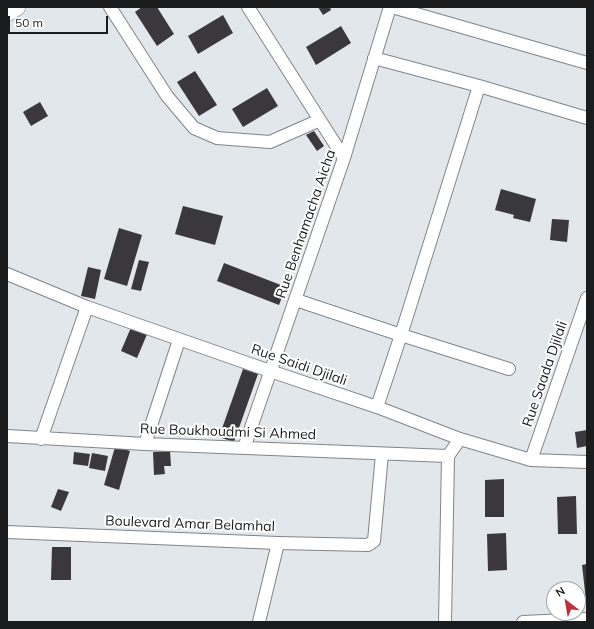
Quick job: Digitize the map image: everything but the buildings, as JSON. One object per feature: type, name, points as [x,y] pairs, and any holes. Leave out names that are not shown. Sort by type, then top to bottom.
[{"type":"main road","points":[[7,13],[17,7]]},
{"type":"street","points":[[110,7],[167,96],[194,128],[217,138],[270,142],[320,120]]},
{"type":"street","points":[[248,7],[344,158]]},
{"type":"street","points":[[391,7],[587,63]]},
{"type":"street","name":"Rue Benhamacha Aicha","points":[[244,448],[344,158],[391,7]]},
{"type":"street","points":[[374,58],[479,86],[587,118]]},
{"type":"street","points":[[377,407],[479,86]]},
{"type":"street","name":"Rue Saidi Djilali","points":[[7,274],[87,307],[179,340],[377,407],[460,439],[531,460],[587,462]]},
{"type":"street","name":"Rue Saada Djilali","points":[[531,460],[587,298]]},
{"type":"street","points":[[296,300],[509,369]]},
{"type":"street","points":[[41,439],[87,307]]},
{"type":"street","points":[[144,444],[179,340]]},
{"type":"street","name":"Rue Boukhoudmi Si Ahmed","points":[[7,436],[144,444],[448,456]]},
{"type":"street","points":[[445,622],[448,456],[460,439]]},
{"type":"street","name":"Boulevard Amar Belamhal","points":[[7,532],[278,543],[368,544],[374,541],[382,454]]},
{"type":"street","points":[[259,622],[278,543]]},
{"type":"street","points":[[523,622],[587,619]]}]
